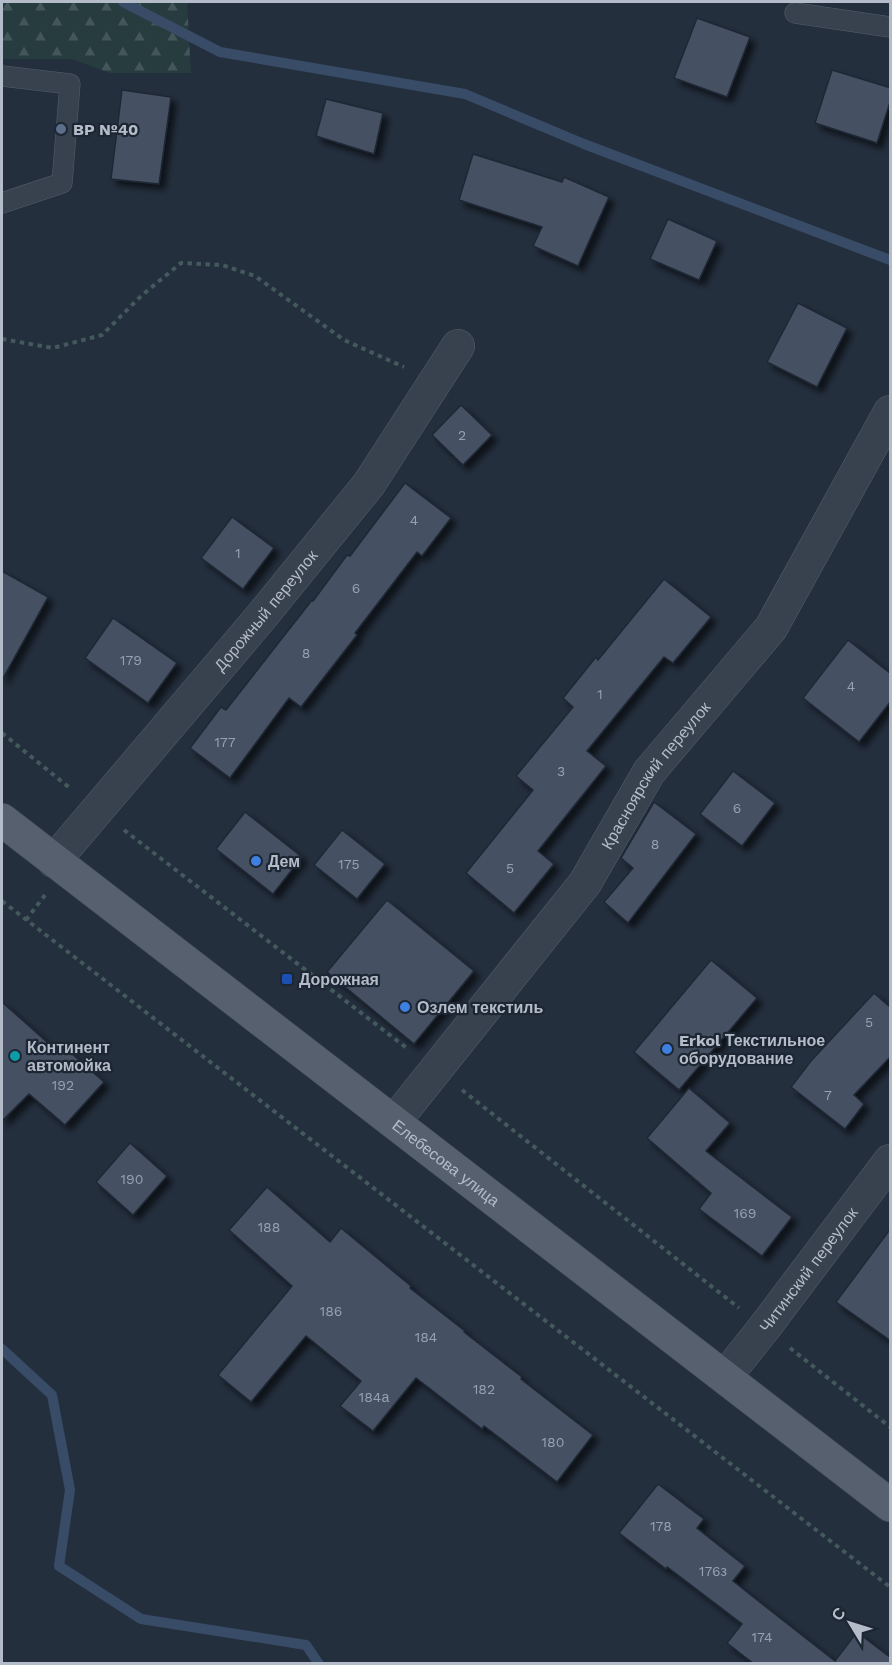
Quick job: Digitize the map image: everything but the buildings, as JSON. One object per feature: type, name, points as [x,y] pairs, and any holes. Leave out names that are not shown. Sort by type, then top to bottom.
[{"type":"main road","name":"Елебесова улица","points":[[2,820],[891,1505]]},
{"type":"street","name":"Дорожный переулок","points":[[54,861],[261,617],[369,483],[458,346]]},
{"type":"street","name":"Красноярский переулок","points":[[394,1122],[585,883],[649,772],[771,628],[891,412]]},
{"type":"street","name":"Читинский переулок","points":[[725,1377],[891,1161]]},
{"type":"lane","points":[[795,13],[891,27]]},
{"type":"lane","points":[[2,76],[70,84],[62,183],[2,203]]},
{"type":"path","points":[[2,339],[53,348],[102,335],[141,296],[181,263],[222,265],[255,276],[344,340],[435,381]]},
{"type":"path","points":[[2,901],[891,1587]]},
{"type":"green space","points":[[2,2],[187,2],[191,73],[110,73],[72,59],[2,59]]},
{"type":"waterway","points":[[123,2],[220,52],[465,94],[584,144],[890,260]]},
{"type":"waterway","points":[[2,1349],[52,1395],[70,1490],[59,1566],[141,1619],[306,1645],[319,1664]]},
{"type":"place","name":"BP №40","points":[[61,129]]},
{"type":"place","name":"Дем","points":[[256,861]]},
{"type":"place","name":"Дорожная","points":[[287,979]]},
{"type":"place","name":"Озлем текстиль","points":[[405,1007]]},
{"type":"place","name":"Erkol Текстильное оборудование","points":[[667,1049]]},
{"type":"place","name":"Континент автомойка","points":[[15,1056]]}]
